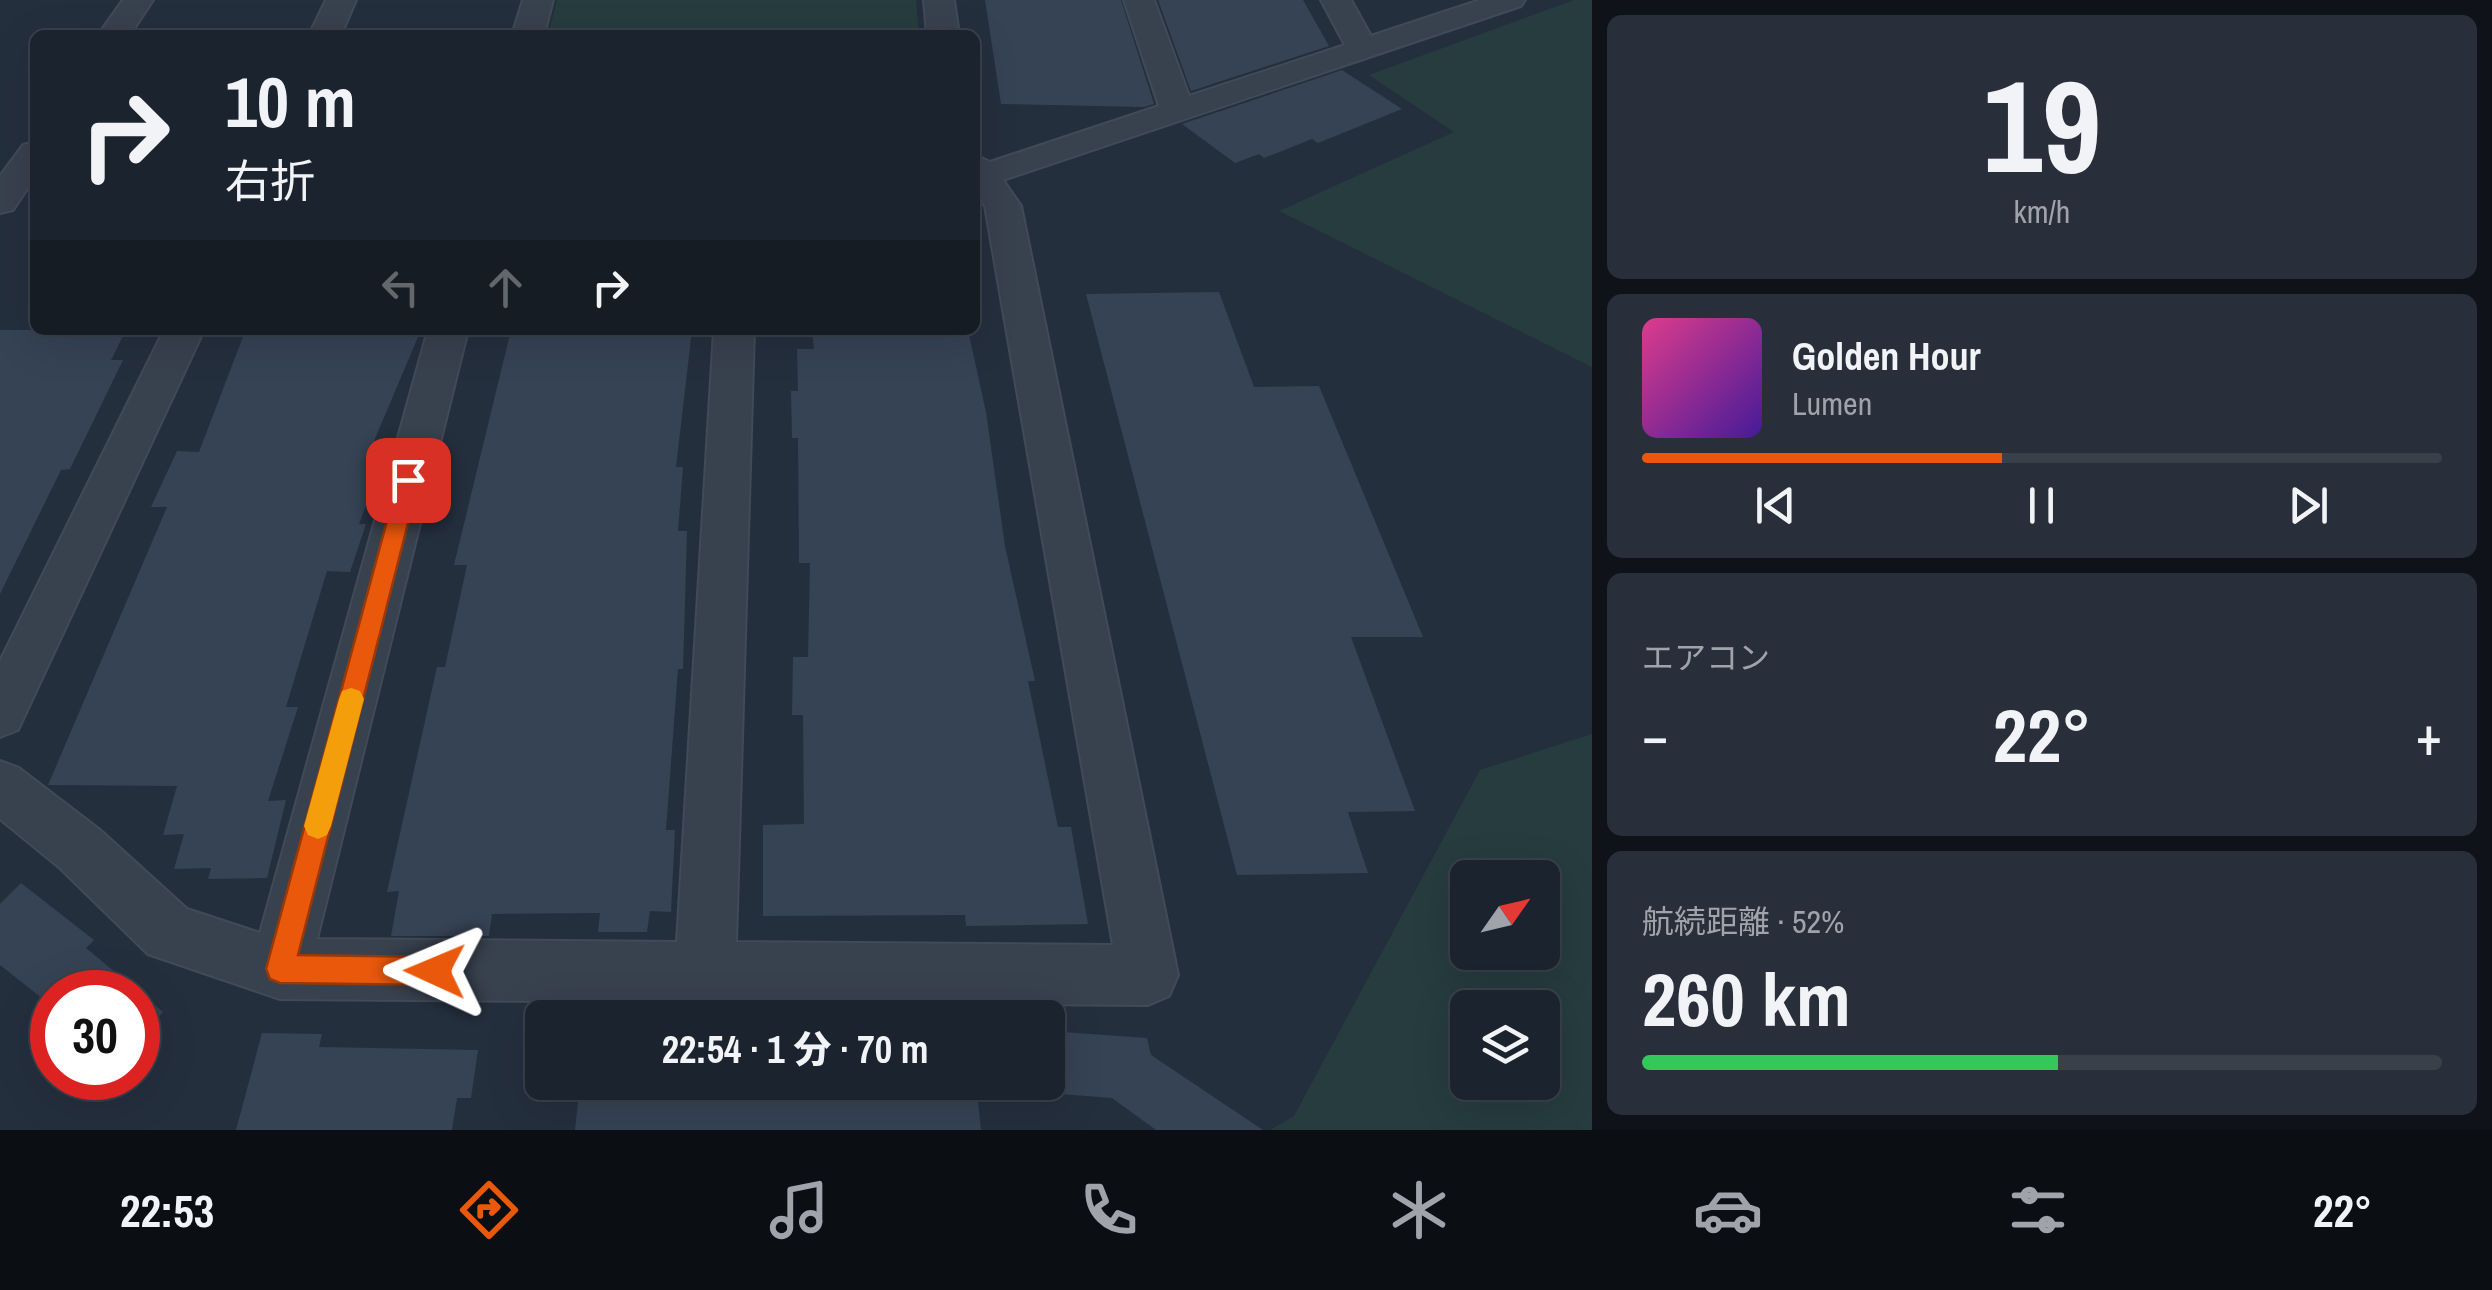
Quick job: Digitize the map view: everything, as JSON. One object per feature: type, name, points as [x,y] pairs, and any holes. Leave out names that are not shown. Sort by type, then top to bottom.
[{"type":"street","points":[[117,30],[138,0]]},
{"type":"street","points":[[327,30],[341,0]]},
{"type":"street","points":[[529,30],[538,0]]},
{"type":"street","points":[[939,0],[942,30]]},
{"type":"street","points":[[1139,0],[1178,112]]},
{"type":"street","points":[[1336,0],[1363,50]]},
{"type":"street","points":[[980,173],[1121,142],[1178,112],[1510,0]]},
{"type":"street","points":[[12,188],[30,160]]},
{"type":"street","points":[[0,786],[80,849],[168,934],[280,969],[705,975],[1148,975],[1002,206],[980,176]]},
{"type":"street","points":[[0,714],[182,335]]},
{"type":"street","points":[[280,969],[447,335]]},
{"type":"street","points":[[705,975],[734,335]]},
{"type":"green space","points":[[557,0],[916,0],[919,30],[549,30]]},
{"type":"green space","points":[[1574,0],[1592,0],[1592,367],[1279,211],[1454,132],[1369,75]]},
{"type":"green space","points":[[1592,734],[1592,1130],[1270,1130],[1294,1116],[1480,770]]},
{"type":"building","points":[[985,0],[1121,0],[1154,104],[1001,104]]},
{"type":"building","points":[[1158,0],[1303,0],[1329,46],[1191,91]]},
{"type":"building","points":[[1342,70],[1402,109],[1318,143],[1312,139],[1264,158],[1259,154],[1235,163],[1182,124]]},
{"type":"building","points":[[1219,292],[1254,387],[1319,386],[1423,637],[1351,637],[1415,811],[1348,812],[1368,873],[1237,875],[1086,294]]},
{"type":"building","points":[[0,330],[30,330],[30,335],[124,335],[111,360],[123,360],[70,469],[61,470],[0,594]]},
{"type":"building","points":[[244,335],[419,335],[374,441],[390,442],[359,524],[366,524],[350,572],[327,571],[286,707],[298,707],[268,801],[286,800],[267,878],[208,879],[211,868],[174,869],[184,834],[163,835],[177,786],[48,785],[167,507],[151,507],[177,451],[199,452]]},
{"type":"building","points":[[510,335],[691,335],[676,467],[683,467],[678,531],[687,531],[683,669],[678,669],[666,830],[675,830],[671,912],[650,911],[647,932],[598,932],[600,913],[492,914],[489,936],[391,936],[399,891],[387,892],[437,667],[445,667],[467,565],[454,565]]},
{"type":"building","points":[[813,335],[969,335],[986,412],[1005,546],[1035,681],[1028,681],[1058,827],[1071,827],[1088,924],[966,926],[965,915],[763,916],[763,825],[804,824],[803,715],[792,715],[793,657],[808,657],[810,563],[799,563],[798,438],[792,438],[791,391],[798,391],[797,349],[814,349]]},
{"type":"building","points":[[21,883],[94,940],[86,948],[112,970],[30,970],[30,989],[0,965],[0,904]]},
{"type":"building","points":[[1065,1032],[1147,1038],[1151,1055],[1263,1130],[1156,1130],[1112,1098],[1065,1094]]},
{"type":"building","points":[[262,1033],[322,1034],[319,1047],[478,1050],[471,1098],[457,1098],[452,1130],[236,1130]]},
{"type":"building","points":[[578,1100],[978,1100],[981,1130],[575,1130]]},
{"type":"slow traffic","points":[[318,826],[351,699]]},
{"type":"route","points":[[408,480],[280,969],[435,971]]}]
